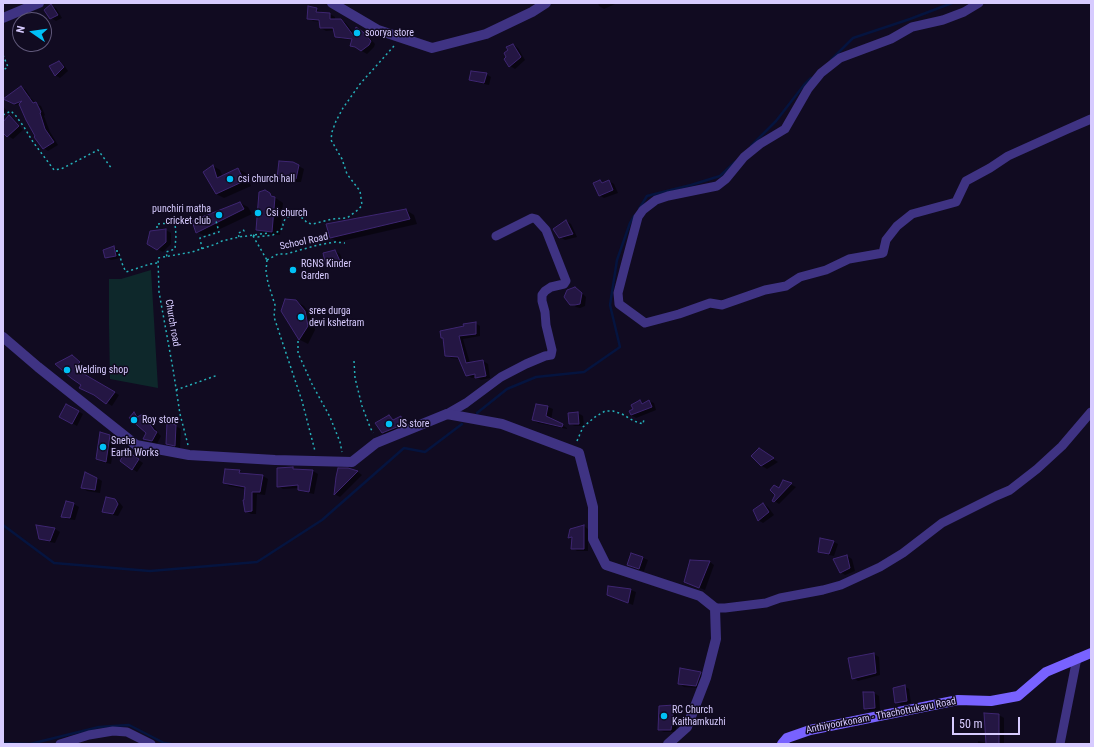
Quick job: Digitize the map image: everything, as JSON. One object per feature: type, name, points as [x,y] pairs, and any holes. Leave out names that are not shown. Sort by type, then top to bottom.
[{"type":"main road","name":"Anthiyoorkonam - Thachottukavu Road","points":[[782,744],[787,738],[810,730],[958,700],[991,701],[1018,696],[1046,672],[1091,653]]},
{"type":"street","points":[[3,18],[39,3]]},
{"type":"street","points":[[332,3],[378,30],[432,48],[486,34],[532,12],[546,3]]},
{"type":"street","points":[[978,3],[964,12],[943,20],[912,27],[891,40],[840,58],[822,73],[808,89],[785,128],[760,144],[744,157],[726,179],[717,186],[668,196],[656,200],[643,210],[638,217],[618,293],[619,304],[645,323],[679,314],[710,303],[722,305],[765,290],[786,286],[800,277],[826,270],[848,259],[883,253],[886,240],[897,226],[912,214],[956,202],[966,181],[1008,156],[1091,119]]},
{"type":"street","points":[[3,337],[38,367],[136,445],[190,455],[275,460],[352,462],[376,443],[447,414],[466,403],[501,377],[526,364],[551,355],[552,350],[546,325],[542,295],[545,291],[552,287],[564,284],[566,281],[546,230],[536,219],[532,218],[496,236]]},
{"type":"street","points":[[447,414],[502,424],[579,453],[593,507],[593,539],[606,565],[700,596],[715,608],[725,608],[766,603],[780,598],[823,590],[841,585],[880,567],[903,553],[942,523],[1010,490],[1037,469],[1062,446],[1091,412]]},
{"type":"street","points":[[668,744],[687,727],[706,678],[716,639],[715,608]]},
{"type":"street","points":[[1060,744],[1077,658]]},
{"type":"street","points":[[60,744],[89,735],[113,731],[127,732],[151,744]]},
{"type":"path","points":[[253,235],[256,237],[273,234],[283,228],[284,219],[297,215],[304,219],[307,223],[313,224],[332,219],[347,218],[362,205],[360,191],[347,174],[342,159],[331,140],[332,132],[336,121],[351,95],[363,79],[393,48],[399,37]]},
{"type":"path","points":[[3,55],[8,67],[3,70]]},
{"type":"path","points":[[3,115],[11,111],[54,170],[61,169],[98,150],[112,169]]},
{"type":"path","points":[[202,249],[200,238],[219,232],[216,221]]},
{"type":"path","points":[[157,228],[157,224],[175,223],[175,249],[166,252],[167,257]]},
{"type":"path","points":[[239,237],[238,233],[244,231],[243,229]]},
{"type":"path","points":[[116,251],[118,251],[126,272],[150,264],[158,263],[158,258],[192,252],[222,241],[239,237],[268,233]]},
{"type":"path","points":[[253,235],[267,260],[266,271],[268,283],[275,305],[274,318],[281,341],[293,370],[315,451]]},
{"type":"path","name":"School Road","points":[[267,260],[278,254],[286,254],[318,245],[336,242],[345,243]]},
{"type":"path","name":"Church road","points":[[158,263],[159,292],[180,414],[190,455]]},
{"type":"path","points":[[298,341],[298,353],[312,384],[330,417],[340,442],[344,462]]},
{"type":"path","points":[[354,360],[356,384],[362,406],[370,427],[379,442]]},
{"type":"path","points":[[176,390],[218,375]]},
{"type":"path","points":[[575,451],[577,439],[583,427],[605,411],[613,411],[622,414],[643,424],[644,419]]},
{"type":"green space","points":[[151,270],[158,388],[110,379],[109,279],[121,279]]},
{"type":"building","points":[[51,4],[58,15],[52,18],[52,12],[45,12],[44,10]]},
{"type":"building","points":[[308,6],[317,8],[316,12],[330,13],[330,19],[341,19],[353,35],[356,27],[371,41],[369,45],[361,51],[350,46],[352,39],[335,37],[333,28],[320,28],[319,20],[307,19]]},
{"type":"building","points":[[513,44],[521,57],[509,67],[504,59],[506,57],[504,53],[508,50],[506,47]]},
{"type":"building","points":[[59,61],[64,67],[55,76],[49,66]]},
{"type":"building","points":[[471,71],[487,73],[484,83],[469,80]]},
{"type":"building","points":[[21,86],[33,103],[36,102],[41,112],[40,113],[45,129],[54,142],[43,149],[34,137],[35,136],[19,104],[22,101],[14,104],[3,99]]},
{"type":"building","points":[[9,115],[19,126],[7,137],[3,133],[3,122]]},
{"type":"building","points":[[279,161],[293,162],[299,165],[296,179],[290,180],[277,178]]},
{"type":"building","points":[[213,165],[217,178],[238,168],[244,181],[216,194],[203,172]]},
{"type":"building","points":[[600,180],[602,183],[609,180],[613,190],[599,196],[593,183]]},
{"type":"building","points":[[265,190],[270,193],[271,196],[275,197],[272,232],[256,230],[259,192]]},
{"type":"building","name":"punchiri matha cricket club","points":[[240,202],[244,209],[196,233],[192,221]]},
{"type":"building","points":[[406,209],[410,219],[330,238],[326,224]]},
{"type":"building","points":[[566,220],[573,234],[559,238],[553,229]]},
{"type":"building","points":[[166,229],[166,242],[157,250],[147,244],[150,231]]},
{"type":"building","points":[[114,246],[116,256],[105,258],[103,250]]},
{"type":"building","points":[[335,250],[340,261],[326,266],[323,253]]},
{"type":"building","points":[[575,287],[582,293],[580,304],[570,305],[564,297],[567,290]]},
{"type":"building","points":[[285,299],[296,300],[305,311],[308,326],[299,340],[281,311]]},
{"type":"building","points":[[476,322],[476,334],[459,336],[466,363],[483,360],[486,376],[475,378],[475,374],[466,376],[458,357],[445,356],[443,338],[441,338],[440,331],[464,326],[463,324]]},
{"type":"building","points":[[72,355],[80,362],[74,368],[115,392],[106,404],[94,395],[79,388],[81,385],[55,364]]},
{"type":"building","points":[[640,400],[642,404],[649,400],[652,407],[631,415],[629,411],[633,409],[631,405]]},
{"type":"building","points":[[66,404],[79,411],[72,424],[59,417]]},
{"type":"building","points":[[536,404],[548,406],[546,416],[563,424],[562,427],[532,420]]},
{"type":"building","points":[[134,412],[137,417],[143,414],[157,432],[152,441],[143,439],[146,433],[129,418]]},
{"type":"building","points":[[578,412],[579,424],[569,424],[568,413]]},
{"type":"building","name":"JS store","points":[[389,415],[393,420],[401,416],[402,425],[382,433],[375,423]]},
{"type":"building","points":[[167,423],[176,425],[175,446],[166,444]]},
{"type":"building","name":"Sneha Earth Works","points":[[100,432],[110,435],[106,462],[96,459]]},
{"type":"building","points":[[759,448],[774,458],[761,466],[751,456]]},
{"type":"building","points":[[126,451],[139,459],[132,470],[120,461]]},
{"type":"building","points":[[293,467],[293,469],[313,470],[309,492],[298,490],[298,485],[277,487],[277,468]]},
{"type":"building","points":[[338,468],[348,468],[358,471],[334,495],[336,477]]},
{"type":"building","points":[[225,469],[240,470],[239,473],[263,475],[260,492],[252,492],[252,511],[245,512],[243,500],[245,487],[223,483]]},
{"type":"building","points":[[85,472],[97,478],[95,490],[81,488]]},
{"type":"building","points":[[783,480],[792,483],[774,502],[772,501],[775,495],[770,490],[774,485],[779,488]]},
{"type":"building","points":[[106,497],[115,499],[118,504],[113,514],[102,512]]},
{"type":"building","points":[[66,501],[74,503],[70,518],[61,517]]},
{"type":"building","points":[[763,503],[769,512],[758,521],[753,510]]},
{"type":"building","points":[[36,525],[55,528],[50,541],[39,539]]},
{"type":"building","points":[[584,525],[584,549],[571,549],[572,537],[568,538],[570,529]]},
{"type":"building","points":[[820,538],[834,541],[829,554],[818,552]]},
{"type":"building","points":[[631,553],[643,557],[639,569],[627,565]]},
{"type":"building","points":[[847,555],[850,568],[840,573],[833,559]]},
{"type":"building","points":[[690,560],[710,561],[699,588],[684,582]]},
{"type":"building","points":[[608,586],[631,589],[628,603],[607,595]]},
{"type":"building","points":[[874,653],[876,673],[852,679],[848,658]]},
{"type":"building","points":[[680,668],[701,672],[696,686],[678,684]]},
{"type":"building","points":[[905,685],[907,701],[895,703],[893,688]]},
{"type":"building","points":[[863,692],[874,692],[875,708],[864,709]]},
{"type":"building","points":[[674,705],[671,730],[658,730],[659,706]]},
{"type":"building","points":[[984,713],[999,714],[999,744],[986,744]]},
{"type":"waterway","points":[[831,60],[853,38],[952,3]]},
{"type":"waterway","points":[[751,146],[776,121],[811,78]]},
{"type":"waterway","points":[[639,209],[647,196],[720,176],[735,162]]},
{"type":"waterway","points":[[477,413],[507,389],[536,377],[584,372],[620,347],[610,305],[617,260],[630,223],[634,216]]},
{"type":"waterway","points":[[3,525],[54,563],[150,571],[257,562],[322,520],[404,448],[425,452],[462,424]]},
{"type":"waterway","points":[[3,743],[30,744],[99,727],[129,725],[164,743],[171,744]]},
{"type":"place","name":"soorya store","points":[[357,33]]},
{"type":"place","name":"csi church hall","points":[[230,179]]},
{"type":"place","name":"Csi church","points":[[258,213]]},
{"type":"place","name":"punchiri matha cricket club","points":[[219,215]]},
{"type":"place","name":"RGNS Kinder Garden","points":[[293,270]]},
{"type":"place","name":"sree durga devi kshetram","points":[[301,317]]},
{"type":"place","name":"Welding shop","points":[[67,370]]},
{"type":"place","name":"Roy store","points":[[134,420]]},
{"type":"place","name":"JS store","points":[[389,424]]},
{"type":"place","name":"Sneha Earth Works","points":[[103,447]]},
{"type":"place","name":"RC Church Kaithamkuzhi","points":[[664,716]]}]
